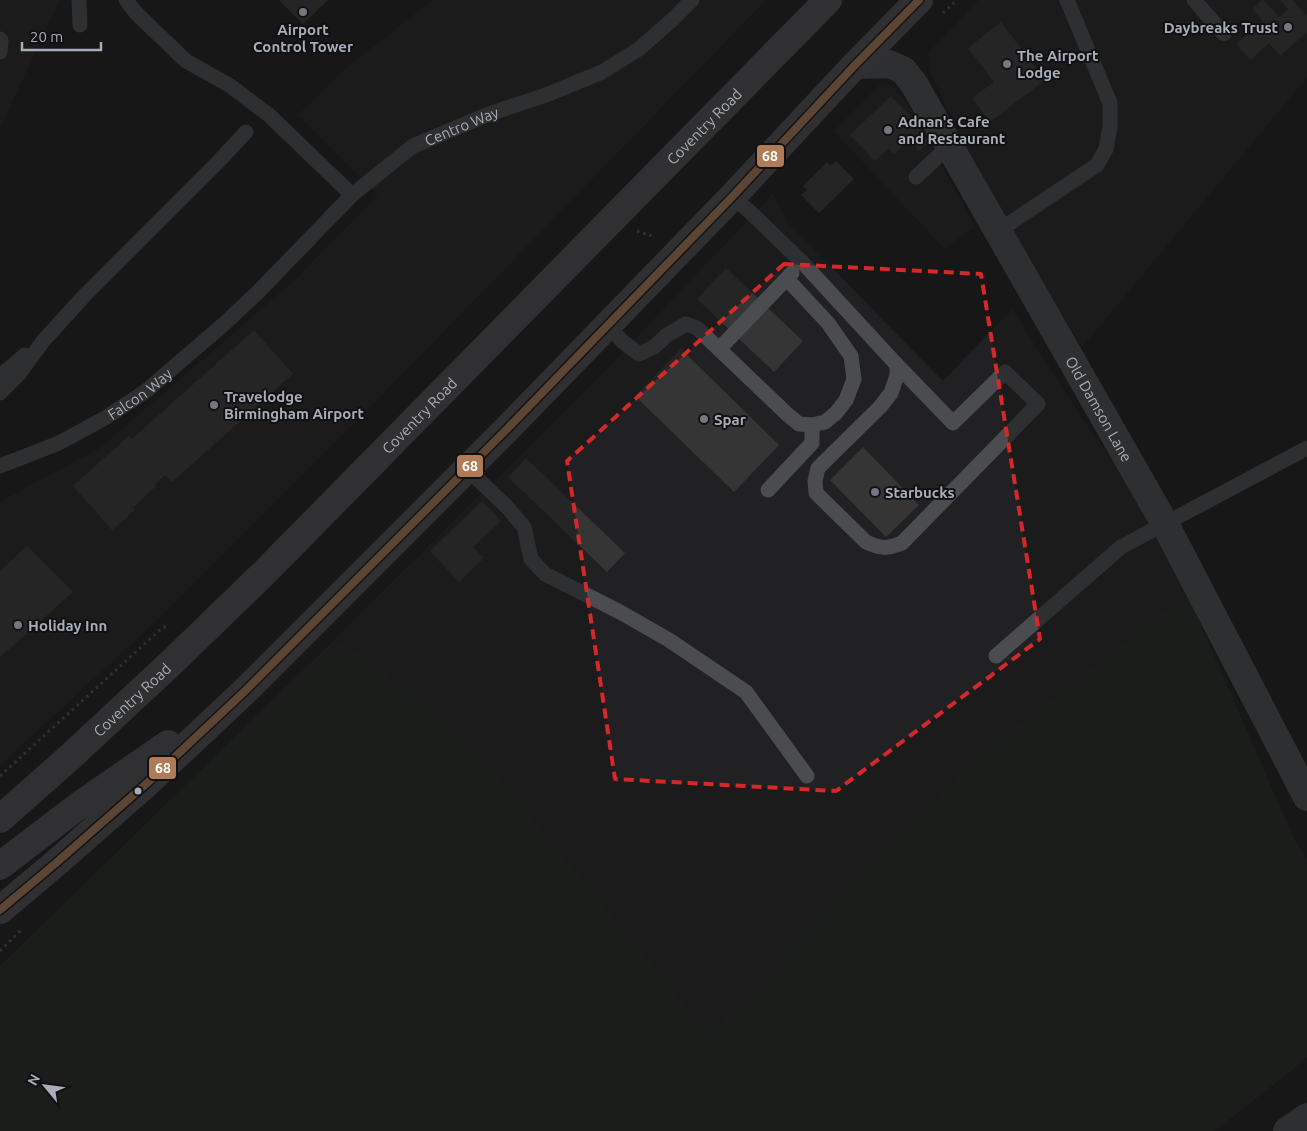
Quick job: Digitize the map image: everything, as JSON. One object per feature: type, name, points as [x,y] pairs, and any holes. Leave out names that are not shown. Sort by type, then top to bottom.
[{"type":"highway","name":"Coventry Road","points":[[0,819],[70,757],[260,578],[828,0]]},
{"type":"highway","points":[[0,910],[56,864],[146,784],[245,691],[608,326],[919,0]]},
{"type":"highway","points":[[0,866],[77,807],[245,691]]},
{"type":"street","name":"Old Damson Lane","points":[[855,65],[889,64],[902,70],[914,84],[1165,524],[1307,797]]},
{"type":"street","points":[[1287,1131],[1307,1116]]},
{"type":"lane","points":[[79,0],[80,25]]},
{"type":"lane","points":[[126,0],[136,13],[186,61],[229,85],[269,115],[352,195]]},
{"type":"lane","name":"Centro Way","points":[[258,292],[352,195],[413,146],[490,114],[546,95],[602,72],[639,49],[692,0]]},
{"type":"lane","points":[[998,231],[1097,165],[1106,149],[1110,127],[1110,103],[1067,0]]},
{"type":"lane","points":[[1194,0],[1224,34]]},
{"type":"lane","points":[[0,39],[2,40],[0,52]]},
{"type":"lane","points":[[0,393],[18,374],[44,340],[86,295],[246,132]]},
{"type":"lane","points":[[916,177],[950,145]]},
{"type":"lane","points":[[732,197],[802,262],[953,423],[1005,372],[1038,404],[902,543],[888,548],[876,547],[866,542],[816,493],[814,481],[818,468],[880,407],[891,393],[897,375],[897,365]]},
{"type":"lane","points":[[719,349],[802,262]]},
{"type":"lane","points":[[608,326],[622,341],[639,354],[654,347],[667,335],[686,324],[697,328],[799,424],[812,425],[825,422],[836,413],[846,400],[854,379],[851,356],[828,323],[787,279]]},
{"type":"lane","name":"Falcon Way","points":[[0,466],[59,443],[105,418],[146,391],[258,292]]},
{"type":"lane","points":[[0,376],[44,340]]},
{"type":"lane","points":[[768,490],[812,443],[812,425]]},
{"type":"lane","points":[[996,656],[1121,547],[1307,448]]},
{"type":"lane","points":[[467,469],[508,508],[524,527],[532,559],[545,574],[620,612],[669,640],[746,692],[806,776]]},
{"type":"path","points":[[610,222],[650,236],[686,244]]},
{"type":"highlighted area","points":[[784,264],[981,274],[1040,639],[836,791],[615,779],[567,461]]},
{"type":"shaded area","points":[[0,0],[60,0],[0,127]]},
{"type":"shaded area","points":[[433,0],[766,0],[384,393],[154,623],[0,765],[0,502],[100,448],[293,282],[378,195],[298,115],[345,69]]},
{"type":"shaded area","points":[[979,0],[1307,0],[1307,77],[1082,347],[998,211],[931,74],[929,52]]},
{"type":"shaded area","points":[[881,84],[893,86],[920,122],[932,149],[975,227],[944,248],[834,131]]},
{"type":"shaded area","points":[[773,194],[789,224],[943,381],[1012,309],[1079,414],[1133,489],[1187,593],[980,755],[709,1033],[496,774],[368,656],[333,641],[600,376]]},
{"type":"shaded area","points":[[1187,593],[1295,841],[1307,860],[1307,1057],[1215,1131],[0,1131],[0,966],[333,641],[368,656],[496,774],[709,1033],[980,755]]},
{"type":"building","name":"Airport Control Tower","points":[[279,0],[328,0],[303,24]]},
{"type":"building","name":"Daybreaks Trust","points":[[1262,0],[1279,17],[1288,9],[1280,0],[1292,0],[1307,16],[1307,32],[1280,56],[1269,43],[1251,60],[1236,44],[1258,25],[1266,35],[1271,30],[1252,9]]},
{"type":"building","name":"The Airport Lodge","points":[[1001,22],[1045,80],[990,122],[972,98],[994,82],[968,48]]},
{"type":"building","name":"Adnan's Cafe and Restaurant","points":[[891,96],[919,125],[928,143],[918,151],[911,137],[894,154],[889,148],[875,161],[850,135]]},
{"type":"building","points":[[836,161],[854,179],[819,213],[801,195],[807,190],[803,186],[827,162],[831,166]]},
{"type":"building","points":[[726,268],[803,341],[774,372],[697,299]]},
{"type":"building","name":"Travelodge Birmingham Airport","points":[[254,330],[293,374],[172,482],[165,475],[133,508],[135,510],[112,530],[73,486],[129,436],[132,439]]},
{"type":"building","points":[[681,349],[779,445],[734,492],[635,396]]},
{"type":"building","name":"Starbucks","points":[[863,447],[919,505],[886,537],[830,480]]},
{"type":"building","points":[[526,458],[625,553],[607,572],[508,477]]},
{"type":"building","points":[[482,501],[501,521],[473,547],[484,558],[459,582],[430,551]]},
{"type":"building","name":"Holiday Inn","points":[[27,546],[73,592],[0,657],[0,571]]},
{"type":"transit line","name":"68","points":[[0,910],[146,784],[245,691],[505,431],[732,197],[855,65],[919,0]]},
{"type":"place","name":"Airport Control Tower","points":[[303,12]]},
{"type":"place","name":"Daybreaks Trust","points":[[1288,27]]},
{"type":"place","name":"The Airport Lodge","points":[[1007,64]]},
{"type":"place","name":"Adnan's Cafe and Restaurant","points":[[888,130]]},
{"type":"place","name":"Travelodge Birmingham Airport","points":[[214,405]]},
{"type":"place","name":"Spar","points":[[704,419]]},
{"type":"place","name":"Starbucks","points":[[875,492]]},
{"type":"place","name":"Holiday Inn","points":[[18,625]]}]
